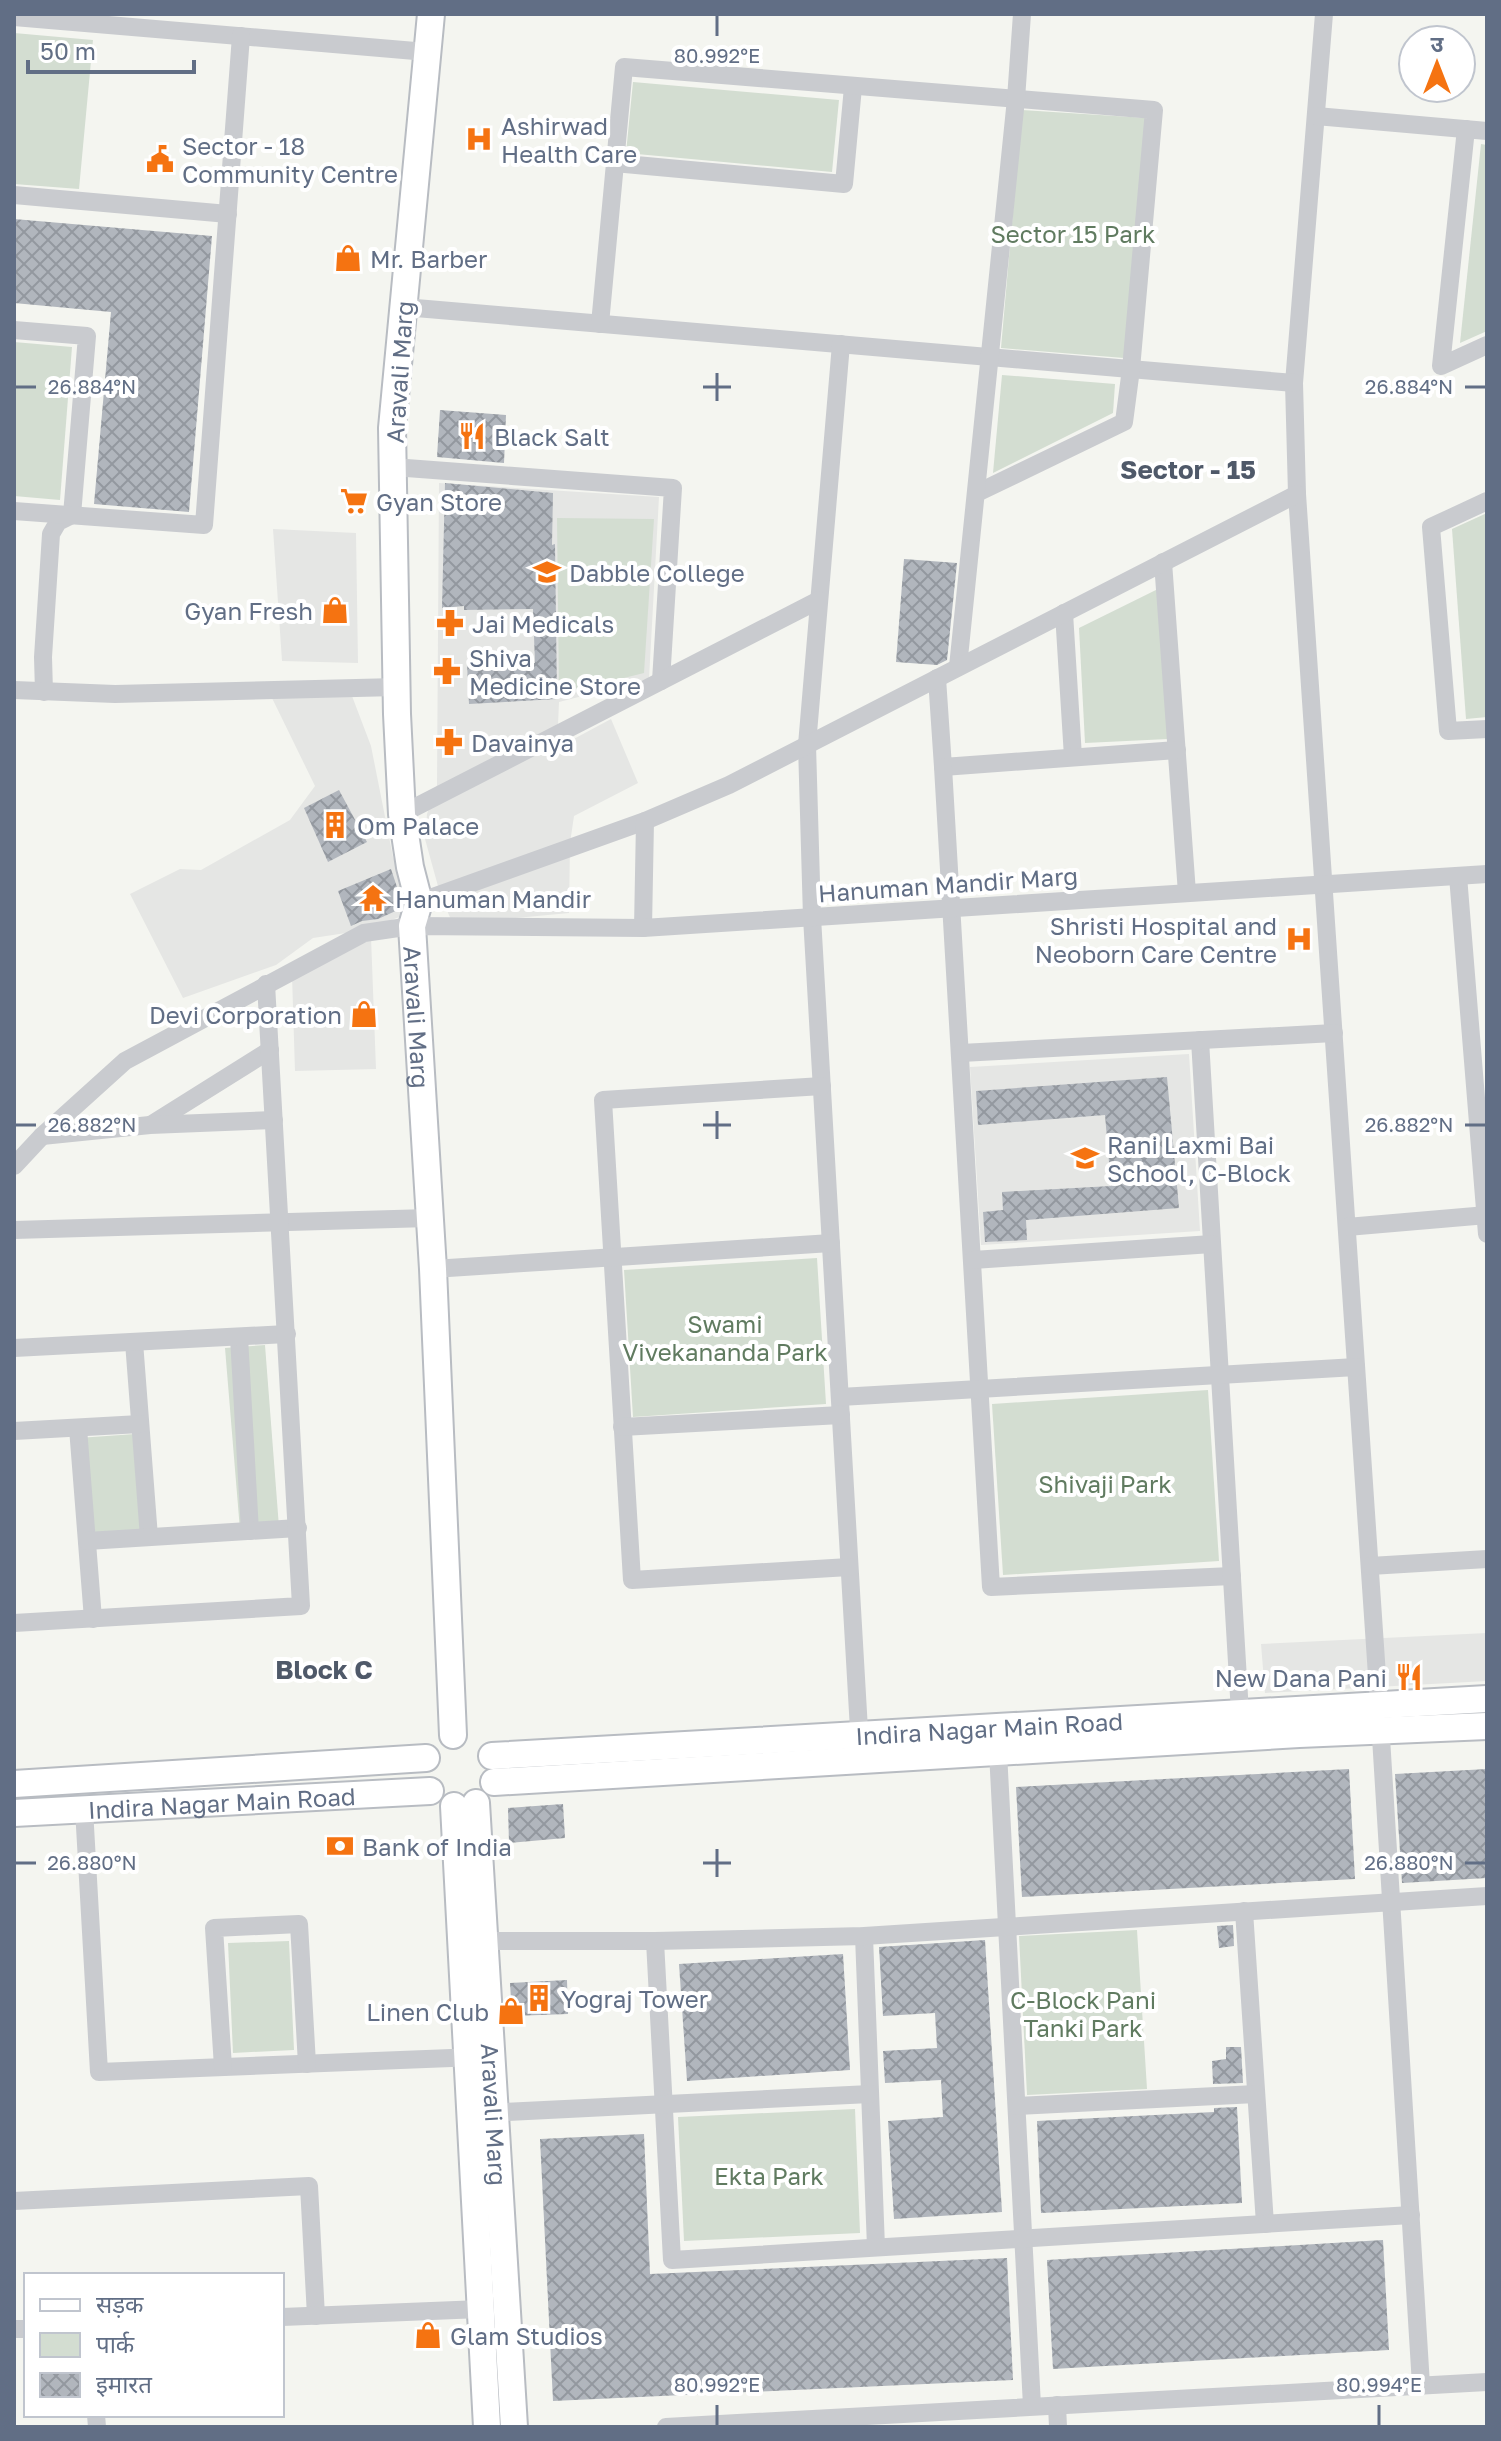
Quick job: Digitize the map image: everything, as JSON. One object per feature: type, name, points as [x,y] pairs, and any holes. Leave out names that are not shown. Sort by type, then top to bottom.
[{"type":"street","name":"Aravali Marg","points":[[431,14],[392,428],[402,814],[415,914],[453,1735]]},
{"type":"street","points":[[958,667],[1022,14]]},
{"type":"street","points":[[1324,14],[1294,383],[1297,494],[1380,1718],[1421,2385]]},
{"type":"street","points":[[14,17],[427,52]]},
{"type":"street","points":[[14,511],[204,525],[241,36]]},
{"type":"street","points":[[600,324],[624,67],[1154,110],[1124,422],[977,493]]},
{"type":"street","points":[[614,163],[844,184],[853,87]]},
{"type":"street","points":[[1316,116],[1487,131]]},
{"type":"street","points":[[1466,129],[1441,366],[1487,345]]},
{"type":"street","points":[[14,195],[228,214]]},
{"type":"street","points":[[404,307],[1294,383]]},
{"type":"street","points":[[14,330],[87,336],[72,515]]},
{"type":"street","points":[[841,344],[807,745],[812,917],[860,1748]]},
{"type":"street","points":[[393,467],[673,488],[661,681]]},
{"type":"street","points":[[14,1166],[42,1136],[125,1061],[266,984],[364,933],[729,785],[1297,494]]},
{"type":"street","points":[[1487,501],[1431,527],[1448,731],[1487,729]]},
{"type":"street","points":[[44,692],[43,657],[51,534],[58,522],[72,515]]},
{"type":"street","points":[[1163,562],[1187,893]]},
{"type":"street","points":[[402,814],[819,600]]},
{"type":"street","points":[[1064,613],[1073,757]]},
{"type":"street","points":[[937,678],[991,1587],[1232,1576]]},
{"type":"street","points":[[14,690],[115,694],[397,687]]},
{"type":"street","points":[[943,767],[1177,750]]},
{"type":"street","points":[[643,928],[645,821]]},
{"type":"street","name":"Hanuman Mandir Marg","points":[[415,914],[643,928],[1487,874]]},
{"type":"street","points":[[1347,1227],[1487,1222],[1479,1025],[1458,876]]},
{"type":"street","points":[[14,1623],[301,1606],[266,984]]},
{"type":"street","points":[[961,1053],[1334,1033]]},
{"type":"street","points":[[1200,1040],[1240,1713]]},
{"type":"street","points":[[150,1125],[270,1050]]},
{"type":"street","points":[[822,1086],[603,1100],[632,1580],[849,1567]]},
{"type":"street","points":[[42,1136],[150,1125],[274,1120]]},
{"type":"street","points":[[14,1230],[429,1218]]},
{"type":"street","points":[[433,1269],[831,1243]]},
{"type":"street","points":[[973,1260],[1212,1244]]},
{"type":"street","points":[[14,1348],[287,1334]]},
{"type":"street","points":[[239,1337],[250,1531]]},
{"type":"street","points":[[134,1342],[149,1537]]},
{"type":"street","points":[[622,1427],[980,1389],[1356,1367]]},
{"type":"street","points":[[14,1431],[140,1424]]},
{"type":"street","points":[[78,1428],[93,1619]]},
{"type":"street","points":[[87,1541],[298,1528]]},
{"type":"street","points":[[1370,1566],[1487,1559]]},
{"type":"street","name":"Indira Nagar Main Road","points":[[492,1756],[860,1748],[998,1752],[1380,1718],[1487,1699]]},
{"type":"street","name":"Indira Nagar Main Road","points":[[494,1782],[1240,1713],[1487,1726]]},
{"type":"street","points":[[453,1735],[466,1735],[479,1740],[492,1756],[496,1774],[490,1790],[465,1804],[443,1802],[430,1791],[425,1778],[426,1758],[439,1741],[453,1735]]},
{"type":"street","points":[[998,1752],[1032,2406]]},
{"type":"street","name":"Indira Nagar Main Road","points":[[14,1784],[426,1758]]},
{"type":"street","name":"Indira Nagar Main Road","points":[[14,1813],[430,1791]]},
{"type":"street","name":"Aravali Marg","points":[[465,1804],[484,1941],[480,2057]]},
{"type":"street","name":"Aravali Marg","points":[[465,1804],[483,2114],[514,2427]]},
{"type":"street","points":[[84,1809],[99,2072],[480,2057]]},
{"type":"street","points":[[484,1941],[864,1936],[1487,1896]]},
{"type":"street","points":[[1244,1911],[1265,2224]]},
{"type":"street","points":[[223,2067],[214,1928],[299,1924],[307,2064]]},
{"type":"street","points":[[864,1936],[876,2247]]},
{"type":"street","points":[[655,1941],[672,2260],[1411,2215]]},
{"type":"street","points":[[483,2114],[870,2094]]},
{"type":"street","points":[[1017,2106],[1256,2094]]},
{"type":"street","name":"Aravali Marg","points":[[483,2114],[481,2309],[487,2427]]},
{"type":"street","points":[[14,2201],[309,2186],[316,2316]]},
{"type":"street","points":[[284,2317],[481,2309]]},
{"type":"street","points":[[666,2427],[1487,2382]]},
{"type":"street","points":[[1057,2405],[1058,2427]]},
{"type":"shaded area","points":[[439,483],[659,497],[649,679],[559,702],[557,748],[611,719],[638,783],[574,816],[570,843],[569,913],[453,924],[441,897],[425,839],[427,814],[437,785]]},
{"type":"shaded area","points":[[273,529],[356,533],[358,663],[282,661]]},
{"type":"shaded area","points":[[352,696],[371,746],[393,857],[410,896],[412,912],[353,935],[346,933],[313,938],[276,965],[183,998],[130,894],[180,869],[201,870],[290,820],[315,786],[272,698]]},
{"type":"shaded area","points":[[371,937],[376,1069],[295,1071],[292,976]]},
{"type":"shaded area","name":"Rani Laxmi Bai School, C-Block","points":[[1189,1054],[1200,1231],[981,1245],[970,1067]]},
{"type":"shaded area","points":[[1487,1633],[1487,1681],[1265,1693],[1261,1644]]},
{"type":"green space","points":[[14,33],[93,40],[79,189],[14,184]]},
{"type":"green space","points":[[633,82],[839,100],[832,172],[626,153]]},
{"type":"green space","name":"Sector 15 Park","points":[[1022,110],[1146,118],[1124,358],[1001,348]]},
{"type":"green space","points":[[1481,144],[1487,145],[1487,331],[1460,343]]},
{"type":"green space","points":[[14,342],[72,347],[60,500],[14,496]]},
{"type":"green space","points":[[1002,375],[1115,384],[1113,413],[993,473]]},
{"type":"green space","points":[[1487,513],[1487,717],[1466,719],[1452,529]]},
{"type":"green space","points":[[557,518],[654,519],[644,673],[559,694]]},
{"type":"green space","points":[[1162,587],[1168,739],[1085,743],[1079,628]]},
{"type":"green space","name":"Swami Vivekananda Park","points":[[817,1258],[826,1404],[633,1417],[624,1270]]},
{"type":"green space","points":[[265,1345],[279,1527],[240,1530],[225,1348]]},
{"type":"green space","name":"Shivaji Park","points":[[1208,1390],[1219,1561],[1003,1575],[992,1404]]},
{"type":"green space","points":[[135,1434],[142,1535],[86,1539],[78,1438]]},
{"type":"green space","name":"C-Block Pani Tanki Park","points":[[1137,1930],[1147,2089],[1027,2095],[1019,1936]]},
{"type":"green space","points":[[289,1941],[294,2050],[233,2053],[228,1943]]},
{"type":"green space","name":"Ekta Park","points":[[855,2109],[860,2233],[684,2241],[678,2117]]},
{"type":"building","points":[[14,219],[212,236],[189,512],[94,504],[111,312],[14,303]]},
{"type":"building","name":"Black Salt","points":[[440,410],[506,415],[504,463],[437,457]]},
{"type":"building","points":[[445,483],[553,493],[557,699],[469,704],[467,663],[535,663],[533,609],[442,608]]},
{"type":"building","points":[[904,559],[957,563],[947,660],[937,665],[896,662]]},
{"type":"building","name":"Om Palace","points":[[339,790],[367,842],[328,862],[304,808]]},
{"type":"building","name":"Hanuman Mandir","points":[[391,869],[402,902],[400,909],[351,926],[338,891]]},
{"type":"building","points":[[1167,1077],[1179,1208],[1026,1220],[1027,1240],[985,1242],[983,1212],[1003,1210],[1002,1192],[1111,1186],[1105,1115],[978,1125],[976,1091]]},
{"type":"building","points":[[1349,1769],[1355,1879],[1022,1897],[1016,1787]]},
{"type":"building","points":[[1487,1769],[1487,1878],[1402,1883],[1395,1774]]},
{"type":"building","points":[[563,1804],[565,1838],[509,1843],[508,1808]]},
{"type":"building","points":[[1233,1925],[1234,1946],[1219,1948],[1217,1926]]},
{"type":"building","points":[[985,1940],[1002,2212],[894,2219],[888,2121],[943,2117],[941,2080],[885,2083],[883,2051],[937,2048],[935,2013],[883,2016],[879,1947]]},
{"type":"building","points":[[843,1954],[850,2070],[687,2081],[679,1964]]},
{"type":"building","name":"Yograj Tower","points":[[567,1980],[568,2014],[512,2016],[510,1983]]},
{"type":"building","points":[[1226,2047],[1241,2047],[1243,2083],[1213,2084],[1212,2061],[1226,2059]]},
{"type":"building","points":[[1237,2107],[1242,2203],[1041,2213],[1037,2121],[1214,2112],[1214,2108]]},
{"type":"building","points":[[644,2134],[650,2274],[1007,2258],[1013,2380],[553,2401],[540,2139]]},
{"type":"building","points":[[1383,2240],[1389,2350],[1053,2369],[1047,2260]]},
{"type":"place","name":"Ashirwad Health Care","points":[[479,139]]},
{"type":"place","name":"Sector - 18 Community Centre","points":[[160,159]]},
{"type":"place","name":"Mr. Barber","points":[[348,258]]},
{"type":"place","name":"Black Salt","points":[[472,436]]},
{"type":"place","name":"Gyan Store","points":[[354,501]]},
{"type":"place","name":"Dabble College","points":[[547,572]]},
{"type":"place","name":"Gyan Fresh","points":[[335,610]]},
{"type":"place","name":"Jai Medicals","points":[[450,623]]},
{"type":"place","name":"Shiva Medicine Store","points":[[447,671]]},
{"type":"place","name":"Davainya","points":[[449,742]]},
{"type":"place","name":"Om Palace","points":[[335,825]]},
{"type":"place","name":"Hanuman Mandir","points":[[373,898]]},
{"type":"place","name":"Shristi Hospital and Neoborn Care Centre","points":[[1299,939]]},
{"type":"place","name":"Devi Corporation","points":[[364,1014]]},
{"type":"place","name":"Rani Laxmi Bai School, C-Block","points":[[1085,1158]]},
{"type":"place","name":"New Dana Pani","points":[[1409,1677]]},
{"type":"place","name":"Bank of India","points":[[340,1846]]},
{"type":"place","name":"Yograj Tower","points":[[539,1998]]},
{"type":"place","name":"Linen Club","points":[[511,2011]]},
{"type":"place","name":"Glam Studios","points":[[428,2335]]},
{"type":"district","name":"Sector - 15","points":[[1188,469]]},
{"type":"district","name":"Block C","points":[[324,1669]]}]
